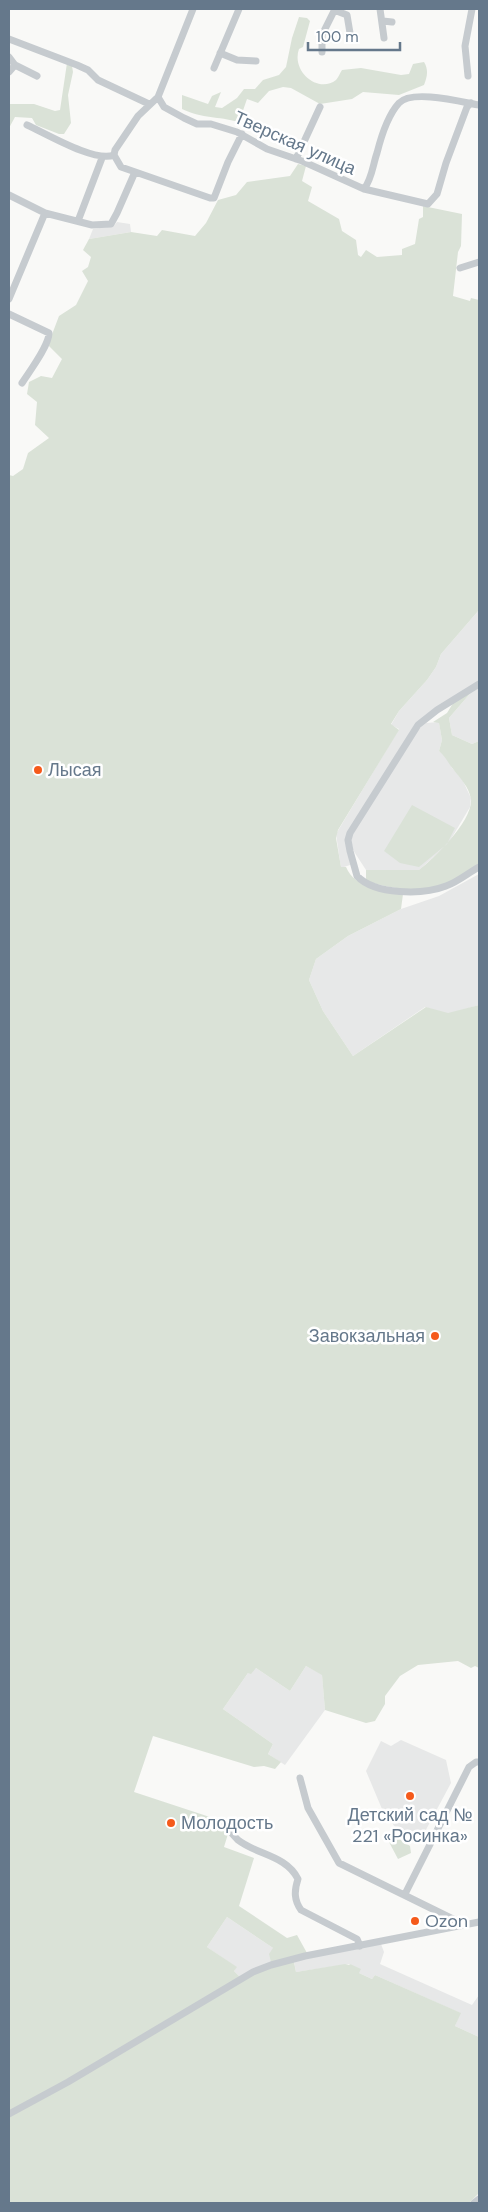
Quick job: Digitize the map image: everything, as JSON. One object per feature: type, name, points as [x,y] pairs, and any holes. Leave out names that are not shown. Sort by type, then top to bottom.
[{"type":"street","points":[[27,124],[69,145],[102,158],[114,155],[123,137],[149,104],[158,97],[194,9]]},
{"type":"street","points":[[214,68],[239,9]]},
{"type":"street","points":[[322,52],[322,34],[335,9],[347,15],[350,33]]},
{"type":"street","points":[[380,9],[384,38]]},
{"type":"street","points":[[468,76],[466,46],[472,9]]},
{"type":"street","points":[[383,21],[392,22]]},
{"type":"street","points":[[9,39],[88,70],[98,80],[149,104]]},
{"type":"street","points":[[220,52],[237,60],[256,61]]},
{"type":"street","points":[[9,57],[15,65],[37,76]]},
{"type":"street","points":[[9,72],[15,65]]},
{"type":"street","name":"Тверская улица","points":[[158,97],[164,107],[197,124],[217,126],[242,134],[268,149],[296,159],[364,190],[428,204],[437,194],[446,163],[467,108],[471,103]]},
{"type":"street","points":[[364,190],[380,143],[398,103],[415,98],[435,98],[479,105]]},
{"type":"street","points":[[296,159],[320,108]]},
{"type":"street","points":[[114,155],[119,165],[134,172],[214,198],[228,162],[242,134]]},
{"type":"street","points":[[78,221],[102,158]]},
{"type":"street","points":[[9,195],[45,213],[92,225],[111,224],[114,221],[134,172]]},
{"type":"street","points":[[9,300],[45,213]]},
{"type":"street","points":[[460,268],[479,262]]},
{"type":"street","points":[[9,314],[49,333],[44,346],[22,383]]},
{"type":"street","points":[[479,684],[438,710],[412,732],[350,833],[348,840],[356,876],[368,884],[390,890],[428,891],[446,886],[479,867]]},
{"type":"street","points":[[405,1894],[469,1767],[479,1762]]},
{"type":"street","points":[[300,1778],[308,1808],[339,1863],[459,1922],[460,1926]]},
{"type":"street","points":[[224,1825],[239,1840],[273,1856],[294,1871],[298,1879],[295,1890],[296,1902],[301,1910],[357,1939],[360,1946]]},
{"type":"street","points":[[9,2114],[68,2082],[253,1972],[271,1965],[479,1922]]},
{"type":"street","points":[[474,2203],[479,2199]]},
{"type":"shaded area","points":[[299,17],[307,18],[310,21],[303,47],[299,49],[299,65],[302,72],[314,82],[329,84],[336,80],[342,70],[361,68],[401,75],[409,74],[413,64],[424,62],[427,74],[424,85],[399,95],[363,92],[352,99],[320,104],[291,88],[283,87],[269,91],[258,103],[247,99],[239,122],[197,114],[182,109],[182,95],[208,104],[212,96],[221,92],[215,107],[222,108],[237,98],[244,89],[255,89],[263,80],[279,75],[286,67]]},
{"type":"shaded area","points":[[67,63],[72,66],[73,72],[68,95],[71,123],[64,134],[59,134],[36,125],[32,118],[15,117],[9,128],[9,104],[34,104],[55,111],[60,110]]},
{"type":"shaded area","points":[[298,164],[306,166],[302,181],[312,187],[308,201],[339,219],[342,231],[356,240],[358,255],[361,257],[366,250],[377,257],[402,255],[402,249],[415,244],[419,219],[423,217],[423,206],[462,214],[461,246],[458,252],[453,296],[470,301],[471,298],[479,300],[479,610],[441,654],[436,667],[427,680],[399,711],[391,724],[399,730],[338,830],[336,838],[341,867],[346,867],[356,880],[363,884],[403,894],[401,909],[348,936],[316,959],[309,980],[323,1011],[353,1056],[426,1007],[448,1013],[479,1005],[479,1668],[475,1666],[471,1668],[458,1661],[418,1665],[400,1676],[385,1696],[385,1704],[375,1721],[366,1723],[325,1710],[322,1675],[306,1666],[290,1691],[256,1668],[251,1674],[248,1673],[223,1709],[273,1744],[268,1754],[281,1762],[275,1769],[264,1766],[254,1767],[153,1736],[134,1792],[231,1824],[224,1847],[254,1858],[239,1906],[287,1938],[297,1935],[307,1953],[293,1957],[296,1972],[350,1964],[361,1969],[359,1973],[372,1979],[375,1975],[461,2013],[455,2026],[479,2037],[479,2193],[469,2203],[9,2203],[9,475],[13,476],[23,469],[28,453],[49,438],[35,425],[37,402],[27,394],[29,382],[41,376],[52,378],[62,359],[48,345],[59,316],[76,305],[88,281],[82,271],[88,267],[91,257],[83,250],[89,239],[131,232],[157,236],[162,230],[195,236],[206,223],[218,200],[236,195],[247,182],[290,176]],"holes":[[[227,1917],[273,1948],[269,1954],[271,1962],[240,1977],[234,1971],[237,1967],[207,1947]]]},
{"type":"shaded area","points":[[117,222],[130,224],[131,232],[89,239],[93,229],[114,226]]},
{"type":"shaded area","points":[[479,610],[479,681],[425,718],[348,832],[350,865],[341,868],[336,834],[399,729],[391,725],[399,711],[427,680],[436,667],[441,654]]},
{"type":"shaded area","points":[[479,686],[479,741],[472,744],[452,735],[449,718],[474,689]]},
{"type":"shaded area","points":[[474,689],[449,718],[452,735],[472,744],[479,741],[479,864],[450,882],[426,889],[395,888],[366,881],[366,870],[419,870],[434,857],[466,818],[470,808],[470,795],[464,783],[439,751],[442,740],[439,723],[433,722],[447,713],[455,700]]},
{"type":"shaded area","points":[[439,722],[442,740],[439,751],[447,757],[452,768],[462,779],[471,798],[470,807],[448,844],[418,871],[366,870],[353,850],[351,840],[353,833],[413,734],[426,723]]},
{"type":"shaded area","points":[[412,805],[455,828],[447,844],[419,867],[400,863],[384,851]]},
{"type":"shaded area","points":[[479,874],[479,1005],[448,1014],[425,1007],[353,1056],[323,1011],[309,980],[316,959],[348,936],[401,909],[439,896]]},
{"type":"shaded area","points":[[306,1666],[322,1674],[325,1710],[285,1765],[268,1754],[273,1744],[223,1709],[248,1673],[256,1668],[290,1691]]},
{"type":"shaded area","name":"Детский сад № 221 «Росинка»","points":[[401,1740],[446,1760],[451,1783],[421,1839],[395,1827],[382,1809],[366,1771],[381,1741],[391,1746]]},
{"type":"shaded area","points":[[397,1837],[410,1846],[411,1853],[398,1859],[389,1842]]},
{"type":"shaded area","points":[[227,1917],[273,1948],[272,1962],[240,1977],[234,1971],[236,1967],[207,1947]]},
{"type":"shaded area","points":[[381,1944],[384,1952],[380,1964],[472,2005],[479,1995],[479,2037],[455,2026],[460,2013],[375,1975],[372,1979],[359,1973],[350,1964],[296,1972],[294,1961]]},
{"type":"place","name":"Лысая","points":[[38,770]]},
{"type":"place","name":"Завокзальная","points":[[435,1336]]},
{"type":"place","name":"Детский сад № 221 «Росинка»","points":[[410,1796]]},
{"type":"place","name":"Молодость","points":[[171,1823]]},
{"type":"place","name":"Ozon","points":[[415,1921]]}]
